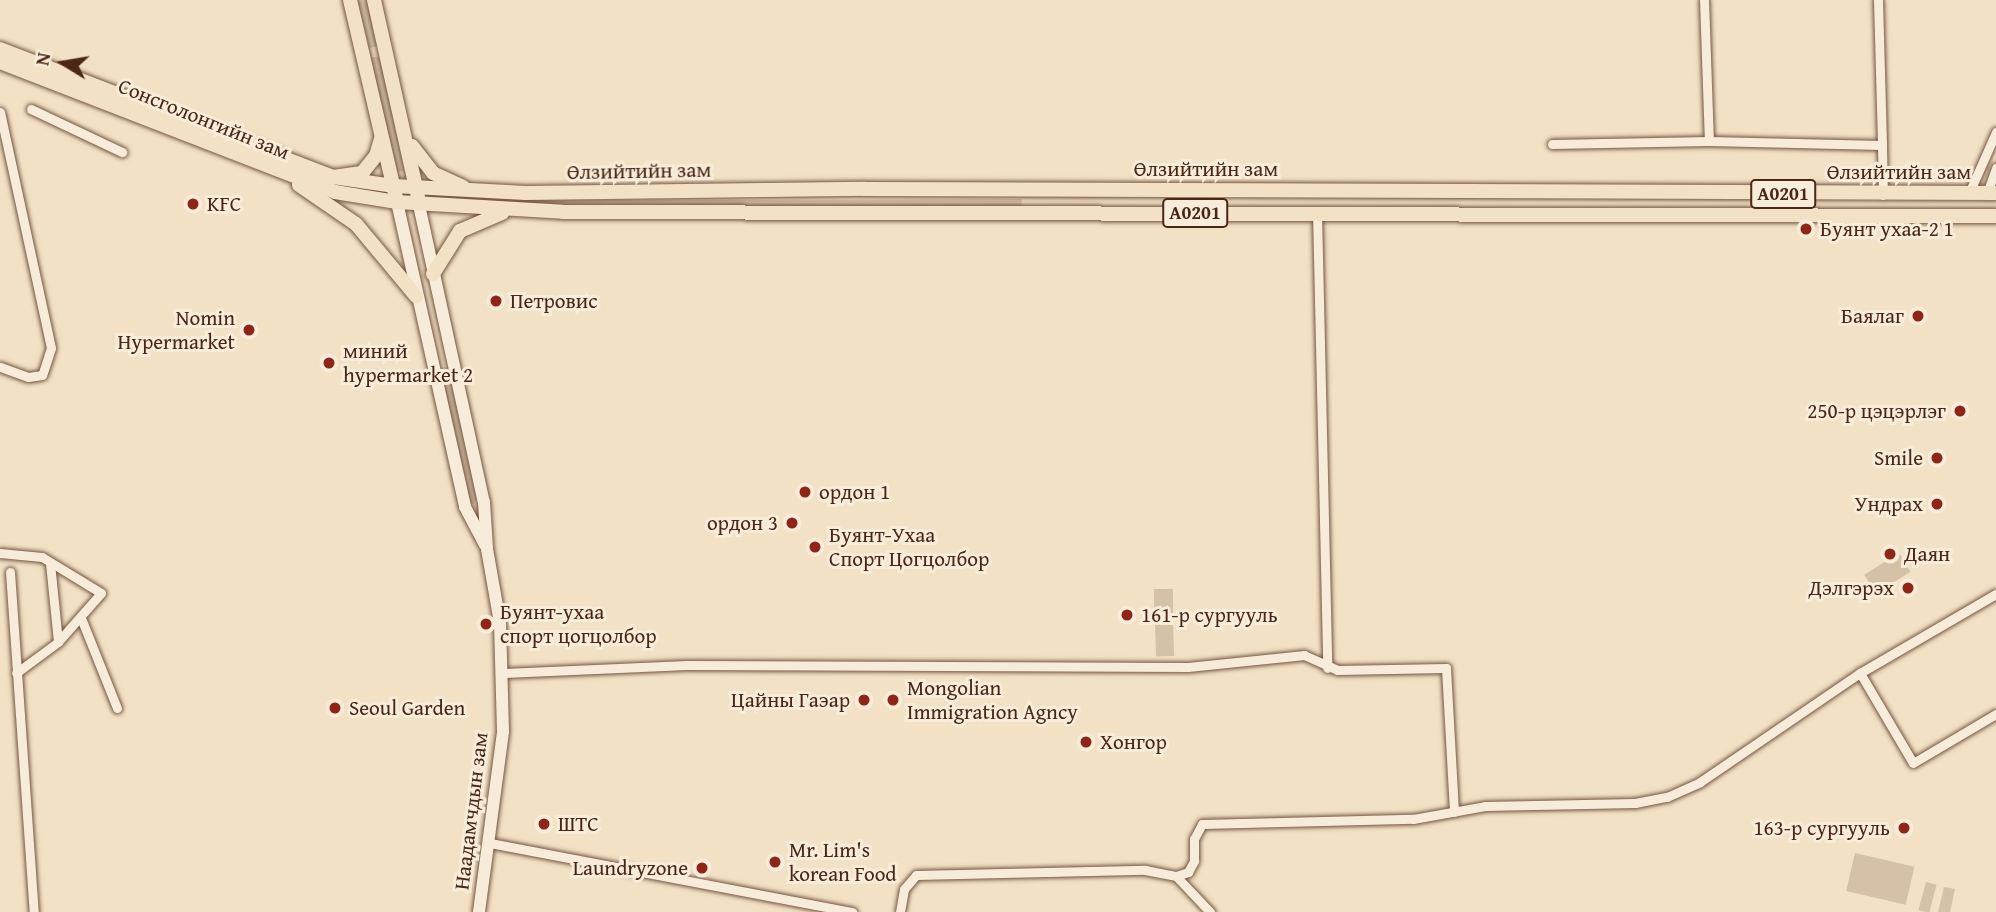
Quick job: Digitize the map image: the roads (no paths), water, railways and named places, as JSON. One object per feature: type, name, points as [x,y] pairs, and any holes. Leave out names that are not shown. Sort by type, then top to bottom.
[{"type":"main road","points":[[350,0],[397,202]]},
{"type":"main road","points":[[374,0],[408,139],[419,205]]},
{"type":"main road","name":"Сонсголонгийн зам","points":[[0,49],[333,177],[416,189]]},
{"type":"main road","points":[[364,56],[386,51]]},
{"type":"main road","name":"Сонсголонгийн зам","points":[[0,62],[335,192],[419,205]]},
{"type":"main road","points":[[333,177],[362,173],[376,156],[382,133]]},
{"type":"main road","points":[[408,139],[433,173],[478,192]]},
{"type":"main road","points":[[274,169],[356,224],[416,296]]},
{"type":"main road","name":"Өлзийтийн зам","points":[[416,189],[478,192],[1992,193]]},
{"type":"main road","points":[[1466,191],[1466,213]]},
{"type":"main road","name":"Наадамчдын зам","points":[[397,202],[465,507],[486,549]]},
{"type":"main road","name":"Өлзийтийн зам","points":[[419,205],[510,210],[1996,216]]},
{"type":"main road","name":"Наадамчдын зам","points":[[419,205],[484,502],[486,549],[504,673],[502,754],[479,912]]},
{"type":"main road","points":[[433,274],[460,231],[510,210]]},
{"type":"main road","points":[[433,363],[452,351]]},
{"type":"main road","points":[[433,363],[455,366]]},
{"type":"street","points":[[1704,0],[1709,141]]},
{"type":"street","points":[[1878,0],[1883,195]]},
{"type":"street","points":[[31,109],[122,152]]},
{"type":"street","points":[[0,112],[51,348],[42,375],[28,377],[0,368]]},
{"type":"street","points":[[1969,193],[1996,132]]},
{"type":"street","points":[[1552,144],[1709,141],[1882,145]]},
{"type":"street","points":[[1992,193],[1996,168]]},
{"type":"street","points":[[1317,212],[1327,668]]},
{"type":"street","points":[[0,553],[42,557],[101,593],[58,642],[16,673]]},
{"type":"street","points":[[50,563],[58,642]]},
{"type":"street","points":[[10,572],[34,912]]},
{"type":"street","points":[[900,912],[908,881],[937,872],[1145,870],[1176,876],[1188,872],[1194,861],[1194,839],[1202,824],[1413,819],[1485,806],[1635,803],[1667,797],[1700,782],[1860,673],[1996,594]]},
{"type":"street","points":[[81,618],[117,708]]},
{"type":"street","points":[[504,673],[687,665],[1188,667],[1304,655],[1327,668],[1396,666],[1449,671],[1454,812]]},
{"type":"street","points":[[1860,673],[1913,763],[1996,714]]},
{"type":"street","points":[[490,843],[852,912]]},
{"type":"street","points":[[1176,876],[1210,912]]},
{"type":"place","name":"KFC","points":[[193,204]]},
{"type":"place","name":"Буянт ухаа-2 1","points":[[1806,229]]},
{"type":"place","name":"Петровис","points":[[496,301]]},
{"type":"place","name":"Баялаг","points":[[1918,316]]},
{"type":"place","name":"Nomin Hypermarket","points":[[249,330]]},
{"type":"place","name":"миний hypermarket 2","points":[[329,363]]},
{"type":"place","name":"250-р цэцэрлэг","points":[[1960,411]]},
{"type":"place","name":"Smile","points":[[1937,458]]},
{"type":"place","name":"ордон 1","points":[[805,492]]},
{"type":"place","name":"Ундрах","points":[[1937,504]]},
{"type":"place","name":"ордон 3","points":[[792,523]]},
{"type":"place","name":"Буянт-Ухаа Спорт Цогцолбор","points":[[815,547]]},
{"type":"place","name":"Даян","points":[[1890,554]]},
{"type":"place","name":"Дэлгэрэх","points":[[1908,588]]},
{"type":"place","name":"161-р сургууль","points":[[1127,615]]},
{"type":"place","name":"Буянт-ухаа спорт цогцолбор","points":[[486,624]]},
{"type":"place","name":"Цайны Гаэар","points":[[864,700]]},
{"type":"place","name":"Mongolian Immigration Agncy","points":[[893,700]]},
{"type":"place","name":"Seoul Garden","points":[[335,708]]},
{"type":"place","name":"Хонгор","points":[[1086,742]]},
{"type":"place","name":"ШТС","points":[[544,824]]},
{"type":"place","name":"163-р сургууль","points":[[1904,828]]},
{"type":"place","name":"Mr. Lim's korean Food","points":[[775,862]]},
{"type":"place","name":"Laundryzone","points":[[702,868]]}]
